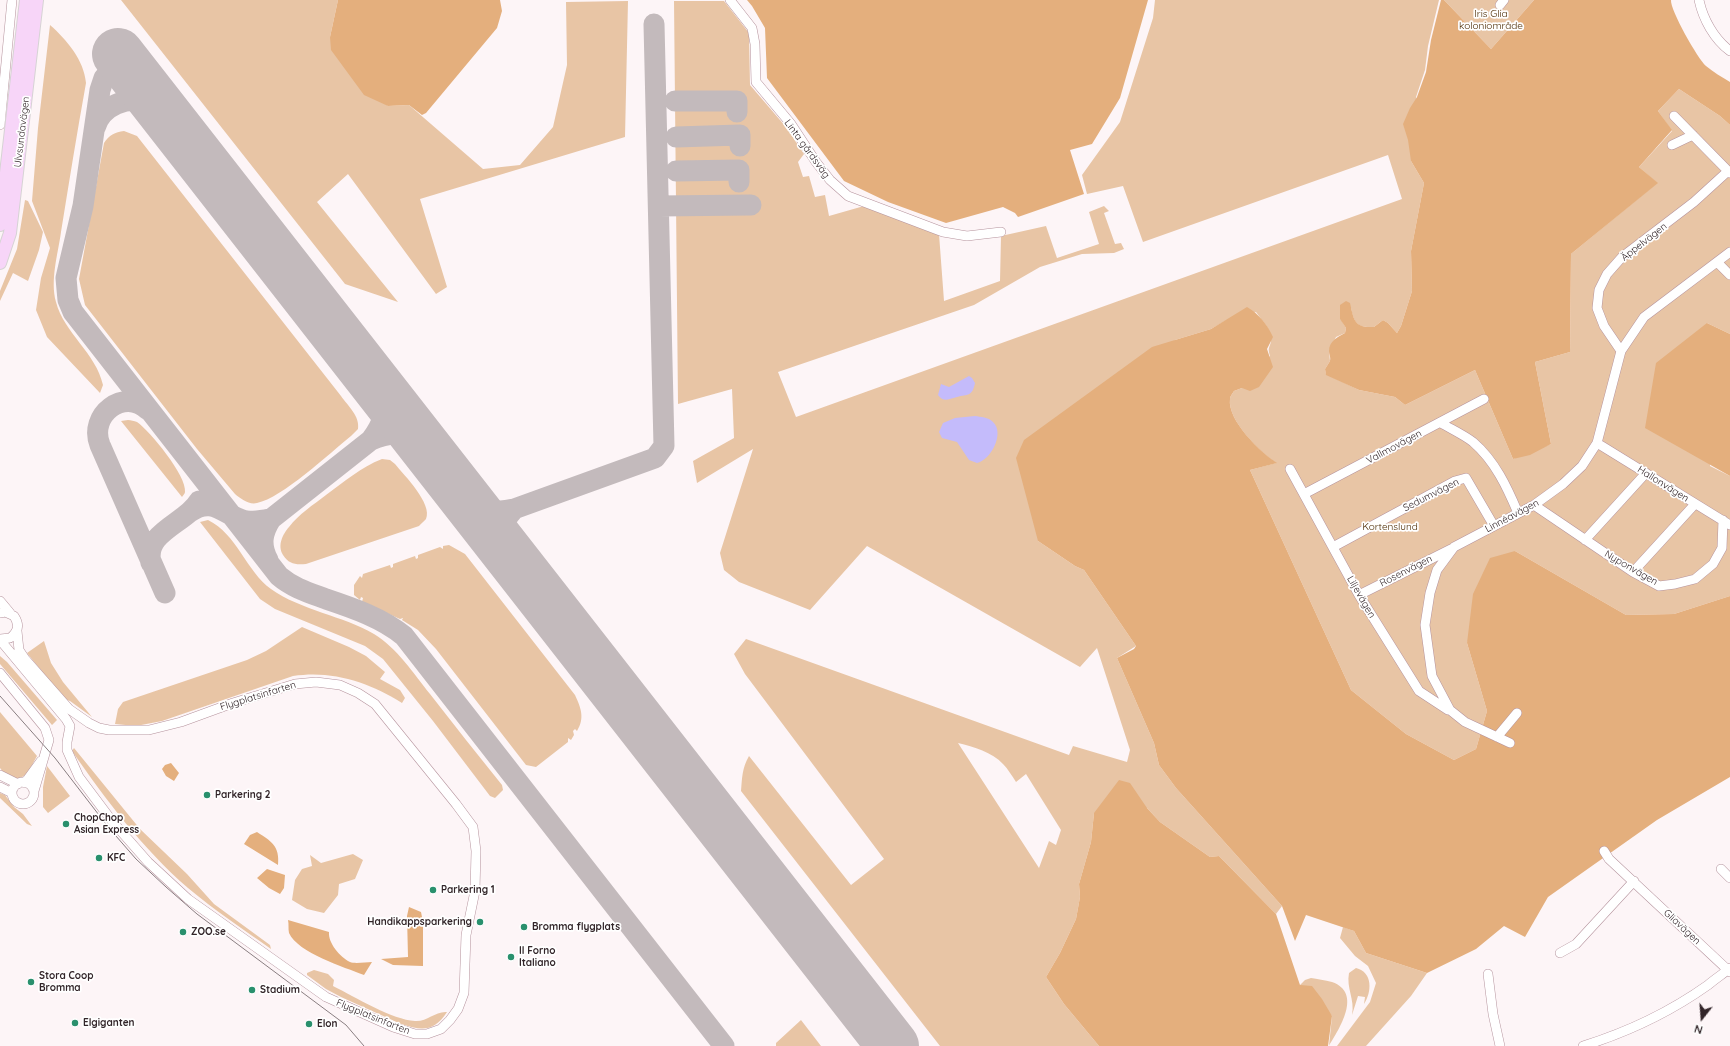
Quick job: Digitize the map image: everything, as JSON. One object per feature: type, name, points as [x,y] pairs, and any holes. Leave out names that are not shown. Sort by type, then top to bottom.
[{"type":"main road","name":"Ulvsundavägen","points":[[0,225],[26,0]]},
{"type":"main road","name":"Ulvsundavägen","points":[[0,263],[10,233],[37,0]]},
{"type":"street","points":[[0,125],[12,0]]},
{"type":"street","name":"Linta gårdsväg","points":[[730,0],[735,4],[752,28],[755,44],[756,82],[791,124],[816,162],[838,189],[848,196],[943,232],[967,236],[1001,232]]},
{"type":"street","points":[[1699,0],[1702,13],[1717,40],[1730,51]]},
{"type":"street","points":[[1674,116],[1729,172]]},
{"type":"street","points":[[1672,144],[1693,135]]},
{"type":"street","name":"Äppelvägen","points":[[1621,351],[1604,326],[1597,308],[1599,290],[1607,274],[1622,257],[1694,202],[1729,172]]},
{"type":"street","name":"Linnéavägen","points":[[1510,743],[1465,722],[1450,710],[1432,676],[1425,625],[1430,593],[1437,570],[1454,547],[1534,505],[1563,484],[1582,466],[1597,443],[1621,351],[1644,317],[1718,263],[1730,252]]},
{"type":"street","points":[[1718,263],[1730,275]]},
{"type":"street","name":"Vallmovägen","points":[[1304,494],[1484,399]]},
{"type":"street","points":[[1441,423],[1473,442],[1490,459],[1506,484],[1518,513]]},
{"type":"street","name":"Hallonvägen","points":[[1597,443],[1726,522]]},
{"type":"street","name":"Liljevägen","points":[[1290,469],[1359,595],[1419,691],[1450,710]]},
{"type":"street","points":[[1585,540],[1646,473]]},
{"type":"street","name":"Sedumvägen","points":[[1333,547],[1455,481],[1466,478],[1494,526]]},
{"type":"street","points":[[1633,572],[1695,504]]},
{"type":"street","name":"Nyponvägen","points":[[1534,505],[1633,572],[1659,586],[1695,579],[1713,564],[1722,548],[1726,522]]},
{"type":"street","name":"Rosenvägen","points":[[1359,595],[1454,547]]},
{"type":"street","points":[[0,601],[10,613]]},
{"type":"street","points":[[0,613],[10,613]]},
{"type":"street","name":"Flygplatsinfarten","points":[[0,639],[63,714],[70,726],[67,750],[80,777],[112,821],[143,856],[188,899],[326,997],[355,1011],[393,1027],[415,1034],[427,1034],[441,1029],[450,1020],[458,1009],[464,994],[466,935],[475,891],[476,851],[473,827],[374,704],[358,693],[340,686],[316,682],[295,684],[233,703],[181,722],[148,730],[109,730],[99,728],[69,709],[25,659],[19,650],[17,621],[10,613]]},
{"type":"street","points":[[0,639],[10,638],[17,631]]},
{"type":"street","points":[[0,673],[45,728],[49,740],[33,799],[25,804],[16,802],[12,793],[0,787]]},
{"type":"street","points":[[1496,737],[1517,713]]},
{"type":"street","points":[[12,793],[14,788],[22,783],[43,758]]},
{"type":"street","points":[[0,775],[31,785],[34,791]]},
{"type":"street","name":"Gliavägen","points":[[1604,851],[1610,859],[1729,970]]},
{"type":"street","points":[[1721,869],[1730,878]]},
{"type":"street","points":[[1560,953],[1576,944],[1634,881]]},
{"type":"street","points":[[1583,1046],[1612,1037],[1667,1011],[1695,994],[1729,970]]},
{"type":"street","points":[[1488,974],[1493,1014],[1500,1046]]},
{"type":"green space","points":[[121,0],[338,0],[330,37],[388,106],[409,105],[483,169],[520,165],[553,127],[567,65],[566,2],[628,1],[625,137],[420,199],[447,287],[436,294],[348,174],[317,202],[398,302],[345,284]]},
{"type":"green space","name":"Kortenslund","points":[[1155,0],[1439,0],[1428,46],[1425,70],[1416,97],[1411,161],[1424,183],[1411,251],[1412,291],[1401,326],[1397,333],[1388,323],[1383,320],[1374,327],[1364,327],[1357,324],[1353,317],[1351,308],[1340,318],[1346,328],[1345,333],[1336,337],[1329,351],[1330,361],[1325,369],[1326,374],[1359,390],[1395,397],[1405,405],[1475,370],[1513,459],[1551,444],[1535,362],[1570,352],[1571,254],[1657,183],[1639,167],[1672,131],[1658,111],[1679,89],[1720,116],[1730,125],[1730,334],[1707,323],[1710,466],[1730,476],[1730,596],[1674,614],[1626,615],[1515,551],[1467,643],[1487,711],[1476,749],[1454,760],[1406,734],[1351,690],[1250,470],[1276,463],[1254,444],[1239,426],[1230,407],[1230,399],[1234,391],[1242,388],[1270,356],[1269,349],[1271,337],[1266,325],[1256,312],[1225,321],[1211,329],[1175,340],[1038,541],[1075,566],[1084,570],[1136,646],[1117,658],[1154,743],[1159,765],[1176,788],[1282,906],[1276,914],[1219,856],[1210,857],[1160,822],[1147,808],[1094,813],[1091,842],[1079,884],[1080,897],[1076,919],[1060,953],[1046,977],[1064,1004],[1099,1046],[940,1046],[741,791],[742,777],[749,756],[851,885],[884,859],[745,674],[734,654],[746,639],[1069,755],[1073,746],[1127,762],[1130,750],[1097,648],[1080,667],[867,546],[810,610],[739,582],[724,570],[720,553],[753,449],[697,483],[693,461],[734,438],[732,389],[678,404],[674,1],[724,1],[749,33],[750,85],[786,127],[804,154],[798,162],[803,177],[809,176],[815,197],[825,195],[829,216],[864,206],[939,234],[944,301],[1000,281],[1001,236],[1046,226],[1057,258],[1099,244],[1089,212],[1104,206],[1109,211],[1104,213],[1115,244],[1121,243],[1124,249],[1114,253],[1082,254],[1040,267],[974,305],[778,372],[796,417],[1402,199],[1388,155],[1143,242],[1123,186],[1087,194],[1082,175],[1120,122],[1153,18]],"holes":[[[958,743],[982,750],[994,756],[1005,766],[1016,782],[1026,774],[1061,830],[1056,845],[1049,841],[1039,868]]]},
{"type":"green space","name":"Iris Glia koloniområde","points":[[1444,0],[1534,0],[1491,49]]},
{"type":"green space","points":[[50,25],[63,37],[74,51],[82,66],[86,83],[55,267],[54,294],[60,313],[66,324],[94,363],[103,385],[100,393],[47,337],[36,310],[41,278],[50,248],[32,201],[38,128]]},
{"type":"green space","points":[[124,131],[137,136],[350,407],[357,420],[358,429],[319,463],[279,493],[257,503],[242,500],[235,494],[197,449],[85,305],[79,279],[104,143],[112,134]]},
{"type":"green space","points":[[25,200],[28,201],[43,232],[39,250],[28,281],[13,273],[0,301],[0,291],[17,249]]},
{"type":"green space","points":[[128,420],[137,422],[143,427],[167,454],[184,485],[185,493],[182,497],[121,421]]},
{"type":"green space","points":[[382,459],[390,460],[411,482],[422,498],[427,513],[426,519],[419,526],[306,564],[295,564],[290,562],[281,551],[281,544],[285,533],[293,522],[306,510],[353,475],[374,462]]},
{"type":"green space","points":[[208,520],[227,534],[255,573],[271,589],[308,608],[362,628],[374,634],[390,646],[411,670],[502,785],[503,790],[495,798],[490,796],[433,721],[383,659],[365,646],[275,609],[260,599],[200,522]]},
{"type":"green space","points":[[449,545],[465,554],[575,695],[579,704],[581,722],[577,731],[575,729],[573,731],[574,735],[571,740],[568,738],[568,742],[536,767],[526,765],[436,649],[418,630],[402,620],[403,618],[400,619],[362,602],[363,598],[361,597],[360,600],[354,595],[354,585],[360,576],[362,578],[363,574],[390,565],[391,568],[393,567],[393,564],[415,556],[416,559],[418,558],[418,555],[440,547],[443,549],[443,546]]},
{"type":"green space","points":[[302,627],[366,656],[385,672],[380,679],[400,690],[405,698],[402,703],[377,689],[350,679],[322,675],[293,676],[162,721],[136,726],[115,724],[118,709],[123,702],[247,660],[266,651]]},
{"type":"green space","points":[[44,641],[51,663],[63,682],[92,717],[70,701],[64,699],[27,653]]},
{"type":"green space","points":[[0,656],[7,662],[57,720],[52,725],[0,664]]},
{"type":"green space","points":[[0,712],[37,756],[27,773],[20,778],[13,778],[9,776],[0,768]]},
{"type":"green space","points":[[74,748],[140,829],[187,874],[214,904],[270,945],[271,949],[218,912],[188,888],[155,857],[98,787],[72,751]]},
{"type":"green space","points":[[47,766],[70,796],[48,813],[43,807],[43,787]]},
{"type":"green space","points":[[0,793],[5,795],[32,826],[27,824],[0,798]]},
{"type":"green space","points":[[353,854],[363,860],[355,879],[339,884],[338,895],[324,913],[307,909],[292,900],[295,880],[302,869],[312,866],[310,855],[321,863]]},
{"type":"green space","points":[[1343,927],[1354,931],[1366,953],[1427,973],[1411,996],[1366,1046],[1337,1046],[1370,1002],[1376,983],[1368,966],[1355,956],[1340,938]]},
{"type":"green space","points":[[1356,968],[1362,970],[1368,978],[1369,994],[1364,1004],[1365,997],[1358,996],[1352,1015],[1353,1009],[1348,978],[1349,973]]},
{"type":"green space","points":[[314,970],[328,974],[334,980],[333,986],[396,1017],[406,1020],[419,1021],[439,1013],[447,1012],[437,1023],[427,1028],[421,1029],[401,1024],[326,989],[307,975],[307,973]]},
{"type":"green space","points":[[1311,978],[1332,982],[1341,987],[1346,994],[1346,1012],[1343,1021],[1329,1046],[1332,1016],[1300,985],[1305,980]]},
{"type":"green space","points":[[801,1020],[821,1046],[776,1046],[776,1043]]},
{"type":"shaded area","points":[[338,0],[500,0],[502,11],[497,28],[426,113],[422,115],[409,105],[388,106],[364,95],[331,50],[330,37]]},
{"type":"shaded area","points":[[747,0],[1148,0],[1120,98],[1092,144],[1070,150],[1084,194],[1018,217],[1015,213],[1003,207],[946,223],[888,202],[844,181],[767,78],[765,28]]},
{"type":"shaded area","points":[[1441,0],[1444,0],[1491,49],[1534,0],[1671,0],[1675,14],[1691,45],[1702,62],[1730,82],[1730,125],[1720,116],[1679,89],[1658,111],[1672,130],[1639,167],[1658,183],[1571,254],[1570,352],[1535,362],[1551,444],[1530,455],[1513,459],[1475,370],[1405,405],[1395,397],[1359,390],[1326,375],[1325,369],[1330,361],[1329,348],[1334,340],[1345,333],[1346,328],[1340,319],[1340,305],[1346,301],[1350,303],[1356,322],[1362,326],[1374,327],[1383,320],[1388,323],[1397,333],[1401,326],[1412,291],[1411,251],[1424,183],[1411,161],[1408,140],[1403,124],[1417,97],[1426,72],[1431,40]]},
{"type":"shaded area","points":[[1247,307],[1262,320],[1273,337],[1267,349],[1273,367],[1259,387],[1250,391],[1242,388],[1234,391],[1230,398],[1231,407],[1239,426],[1246,435],[1262,452],[1277,463],[1250,470],[1351,690],[1406,734],[1454,760],[1476,749],[1487,711],[1467,643],[1473,594],[1490,558],[1515,551],[1626,615],[1674,614],[1730,596],[1730,777],[1657,820],[1548,897],[1525,937],[1504,926],[1476,949],[1427,973],[1366,953],[1354,931],[1306,915],[1295,941],[1282,906],[1176,788],[1159,765],[1154,743],[1117,658],[1134,649],[1136,646],[1084,570],[1075,566],[1038,541],[1016,458],[1024,440],[1152,347],[1211,329]]},
{"type":"shaded area","points":[[1707,323],[1730,334],[1730,476],[1645,428],[1656,363]]},
{"type":"shaded area","points":[[969,376],[975,383],[971,393],[946,400],[942,399],[938,395],[941,384],[949,387]]},
{"type":"shaded area","points":[[975,416],[991,420],[998,433],[995,446],[991,452],[982,461],[977,463],[969,460],[957,442],[942,438],[939,432],[943,423],[955,418]]},
{"type":"shaded area","points":[[171,763],[179,773],[174,781],[166,776],[162,769],[165,765]]},
{"type":"shaded area","points":[[1119,780],[1130,783],[1147,808],[1160,822],[1210,857],[1219,856],[1276,914],[1300,985],[1312,986],[1332,1016],[1328,1046],[1099,1046],[1064,1004],[1046,977],[1060,953],[1076,919],[1080,897],[1079,884],[1091,842],[1094,813]]},
{"type":"shaded area","points":[[257,832],[274,845],[278,853],[278,865],[244,844],[250,835]]},
{"type":"shaded area","points":[[267,869],[285,875],[284,888],[280,894],[269,888],[257,878]]},
{"type":"shaded area","points":[[409,907],[421,912],[423,922],[423,966],[393,965],[381,959],[408,957],[407,916]]},
{"type":"shaded area","points":[[288,920],[329,932],[330,941],[335,949],[342,957],[352,963],[372,962],[364,975],[311,953],[294,940],[289,933]]},
{"type":"taxiway","points":[[514,509],[655,458],[664,446],[654,24]]},
{"type":"taxiway","points":[[133,72],[124,66],[113,68],[104,78],[100,90],[83,206],[66,278],[68,300],[73,312],[279,576],[302,590],[377,619],[404,636],[724,1046]]},
{"type":"taxiway","points":[[95,128],[98,120],[109,108],[116,104],[132,100],[151,104],[169,118]]},
{"type":"taxiway","points":[[675,101],[737,101],[737,112]]},
{"type":"taxiway","points":[[676,137],[740,135],[740,146]]},
{"type":"taxiway","points":[[676,171],[739,170],[739,182]]},
{"type":"taxiway","points":[[659,206],[751,205]]},
{"type":"taxiway","points":[[382,392],[384,406],[383,418],[379,428],[371,440],[385,435],[397,434],[422,442]]},
{"type":"taxiway","points":[[148,410],[139,404],[129,402],[119,403],[110,408],[104,415],[99,424],[98,434],[100,445],[165,593]]},
{"type":"taxiway","points":[[271,519],[371,440]]},
{"type":"taxiway","points":[[467,500],[479,508],[494,512],[514,509],[503,525],[501,534],[507,552]]},
{"type":"taxiway","points":[[151,563],[150,552],[153,543],[193,509],[199,501]]},
{"type":"taxiway","points":[[190,512],[198,507],[213,506],[246,521],[271,519],[263,539],[265,555],[268,560]]},
{"type":"runway","points":[[118,54],[893,1046]]},
{"type":"tram line","points":[[0,696],[55,758],[109,828],[136,859],[197,914],[346,1025],[364,1046]]},
{"type":"place","name":"Parkering 2","points":[[207,795]]},
{"type":"place","name":"ChopChop Asian Express","points":[[66,824]]},
{"type":"place","name":"KFC","points":[[99,858]]},
{"type":"place","name":"Parkering 1","points":[[433,890]]},
{"type":"place","name":"Handikappsparkering","points":[[480,922]]},
{"type":"place","name":"Bromma flygplats","points":[[524,927]]},
{"type":"place","name":"ZOO.se","points":[[183,932]]},
{"type":"place","name":"Il Forno Italiano","points":[[511,957]]},
{"type":"place","name":"Stora Coop Bromma","points":[[31,982]]},
{"type":"place","name":"Stadium","points":[[252,990]]},
{"type":"place","name":"Elgiganten","points":[[75,1023]]},
{"type":"place","name":"Elon","points":[[309,1024]]}]
